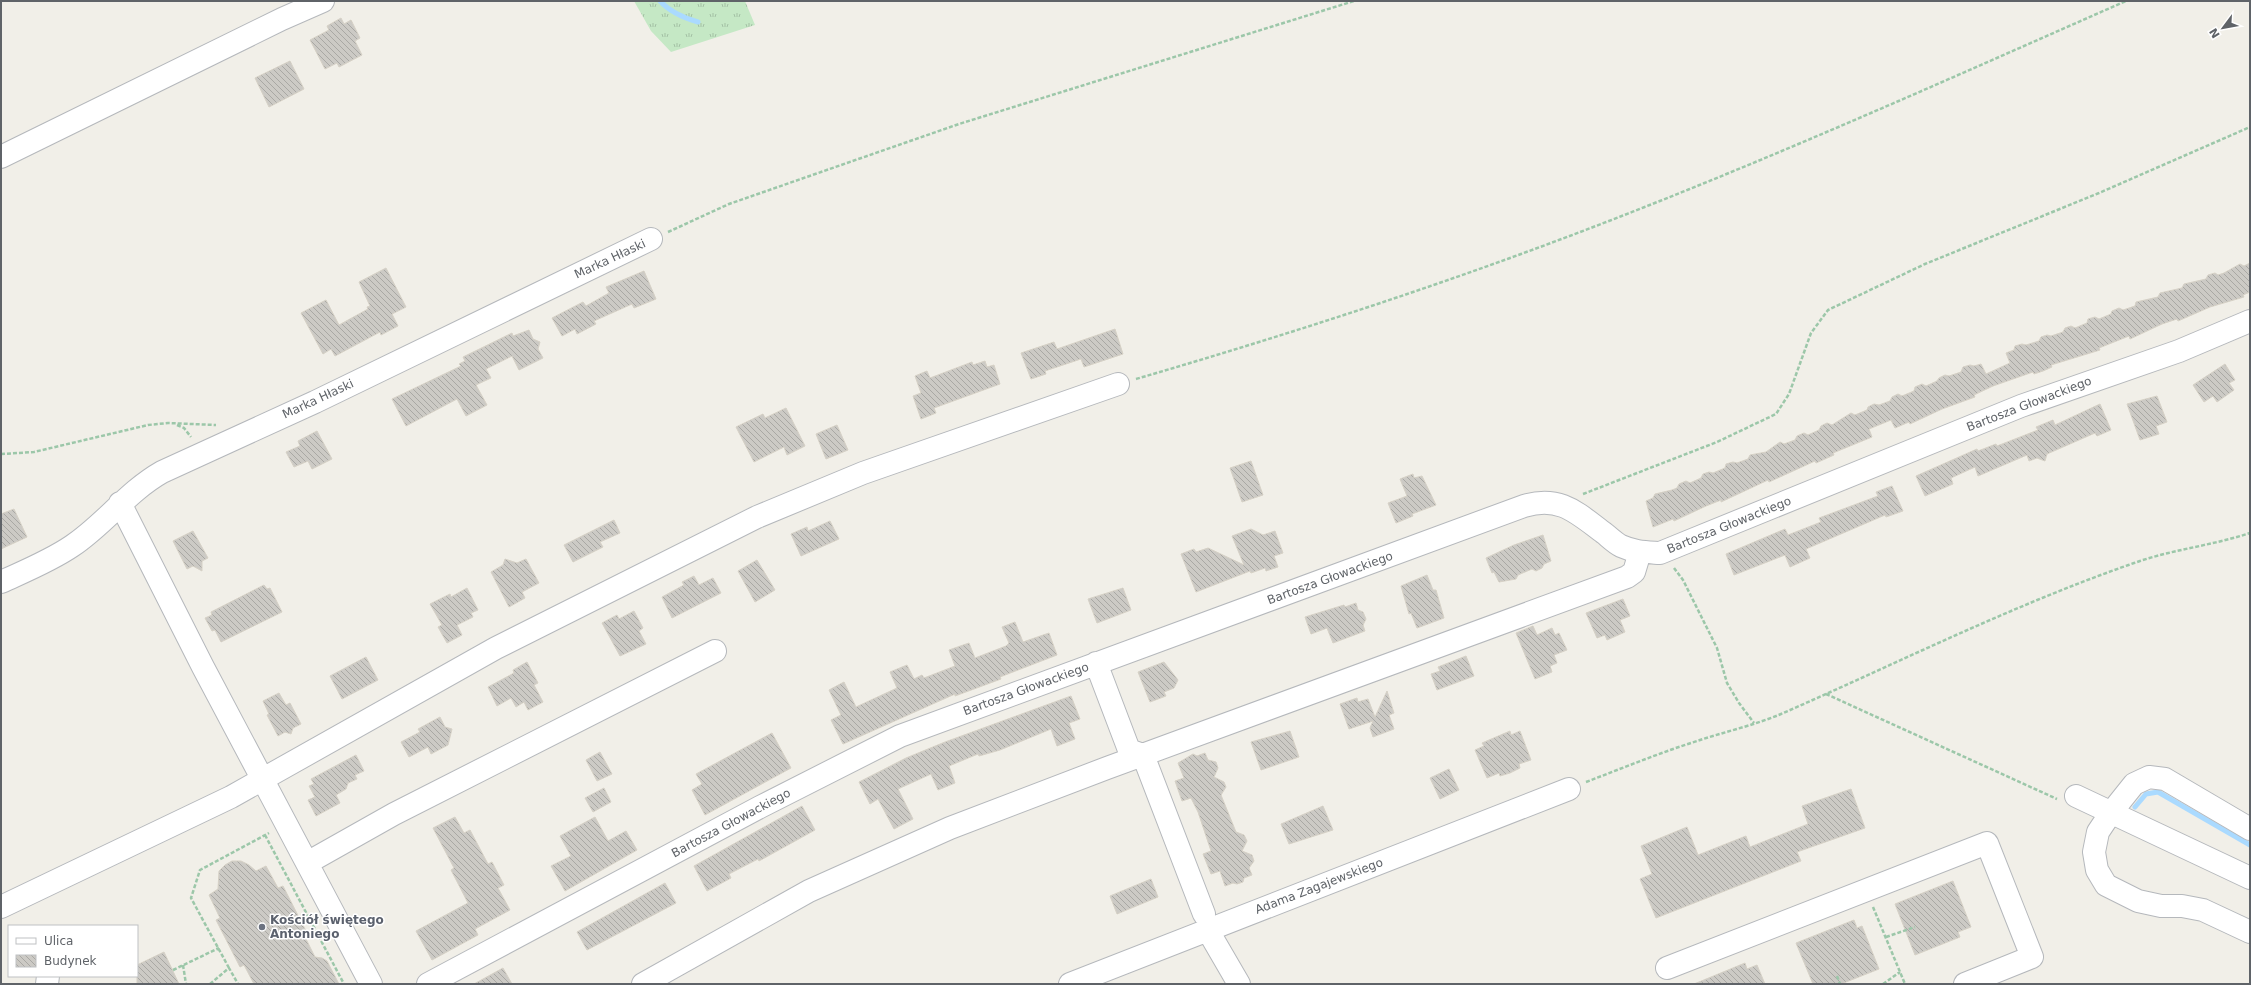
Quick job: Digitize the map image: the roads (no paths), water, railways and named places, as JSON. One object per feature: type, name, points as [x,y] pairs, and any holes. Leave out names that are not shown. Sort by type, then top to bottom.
[{"type":"street","points":[[1,157],[323,1]]},
{"type":"street","name":"Marka Hłaski","points":[[1,582],[36,566],[73,546],[142,484],[162,472],[315,402],[652,239]]},
{"type":"street","name":"Bartosza Głowackiego","points":[[428,984],[866,752],[937,721],[1524,506],[1535,503],[1558,504],[1574,510],[1620,545],[1650,553],[2021,406],[2179,351],[2250,321]]},
{"type":"street","points":[[1,907],[263,780],[496,648],[757,517],[863,473],[1118,384]]},
{"type":"street","points":[[120,503],[263,780],[371,984]]},
{"type":"street","points":[[643,984],[809,890],[950,828],[1143,755],[1627,577],[1634,572],[1650,553]]},
{"type":"street","points":[[307,863],[394,814],[715,651]]},
{"type":"street","points":[[1096,663],[1129,750],[1143,755],[1206,922],[1239,984]]},
{"type":"street","points":[[2250,829],[2165,779],[2149,778],[2134,784],[2110,814],[2098,832],[2094,852],[2097,870],[2106,884],[2138,901],[2162,906],[2182,906],[2203,910],[2250,932]]},
{"type":"street","name":"Adama Zagajewskiego","points":[[1070,984],[1206,922],[1568,783]]},
{"type":"street","points":[[2069,799],[2110,814],[2250,878]]},
{"type":"street","points":[[1666,968],[1987,843],[2032,957],[1965,984]]},
{"type":"street","points":[[1117,948],[1206,922]]},
{"type":"waterway","points":[[660,1],[678,14],[698,22]]},
{"type":"waterway","points":[[2135,807],[2146,794],[2158,792],[2250,845]]},
{"type":"place","name":"Kościół świętego Antoniego","points":[[262,927]]}]
